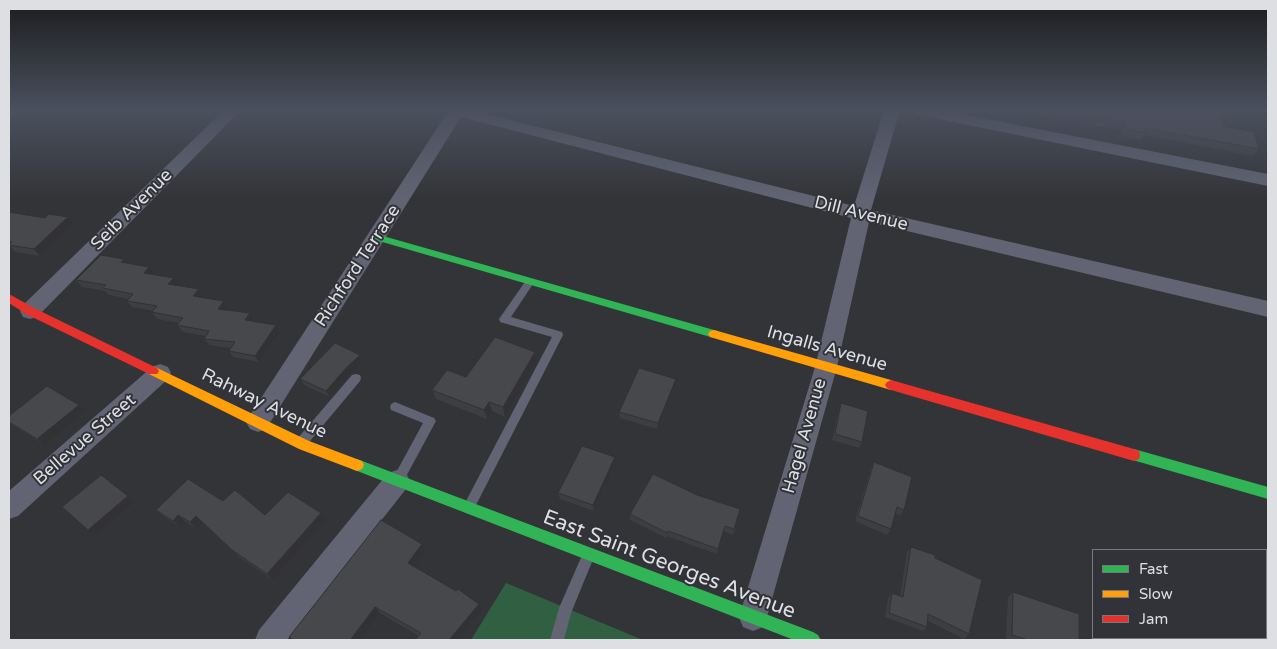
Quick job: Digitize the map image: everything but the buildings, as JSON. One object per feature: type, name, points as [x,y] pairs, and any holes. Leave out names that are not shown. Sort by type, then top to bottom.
[{"type":"street","name":"Seib Avenue","points":[[30,311],[202,140]]},
{"type":"street","name":"Richford Terrace","points":[[258,422],[438,140]]},
{"type":"street","name":"Dill Avenue","points":[[574,140],[860,214],[1268,309]]},
{"type":"street","name":"Hagel Avenue","points":[[753,617],[826,367],[860,214],[883,140]]},
{"type":"street","points":[[1070,140],[1268,180]]},
{"type":"street","name":"Ingalls Avenue","points":[[376,237],[1268,493]]},
{"type":"street","name":"Rahway Avenue","points":[[9,298],[30,311],[160,373],[300,444],[510,526]]},
{"type":"street","name":"Bellevue Street","points":[[9,506],[160,373]]},
{"type":"street","points":[[270,640],[397,481]]},
{"type":"street","name":"East Saint Georges Avenue","points":[[510,526],[753,617],[793,637],[813,640]]},
{"type":"lane","points":[[468,508],[558,335],[504,319],[530,281]]},
{"type":"lane","points":[[300,444],[356,378]]},
{"type":"lane","points":[[395,407],[430,421],[397,481]]},
{"type":"lane","points":[[557,640],[564,613],[589,554]]},
{"type":"green space","points":[[506,583],[643,640],[471,640]]},
{"type":"traffic: fast","points":[[376,237],[714,334]]},
{"type":"traffic: fast","points":[[1134,455],[1268,493]]},
{"type":"traffic: fast","points":[[357,465],[813,640]]},
{"type":"traffic: slow","points":[[714,334],[891,385]]},
{"type":"traffic: slow","points":[[153,371],[304,445],[357,465]]},
{"type":"traffic: jam","points":[[9,298],[30,311],[153,371]]},
{"type":"traffic: jam","points":[[891,385],[1134,455]]}]
